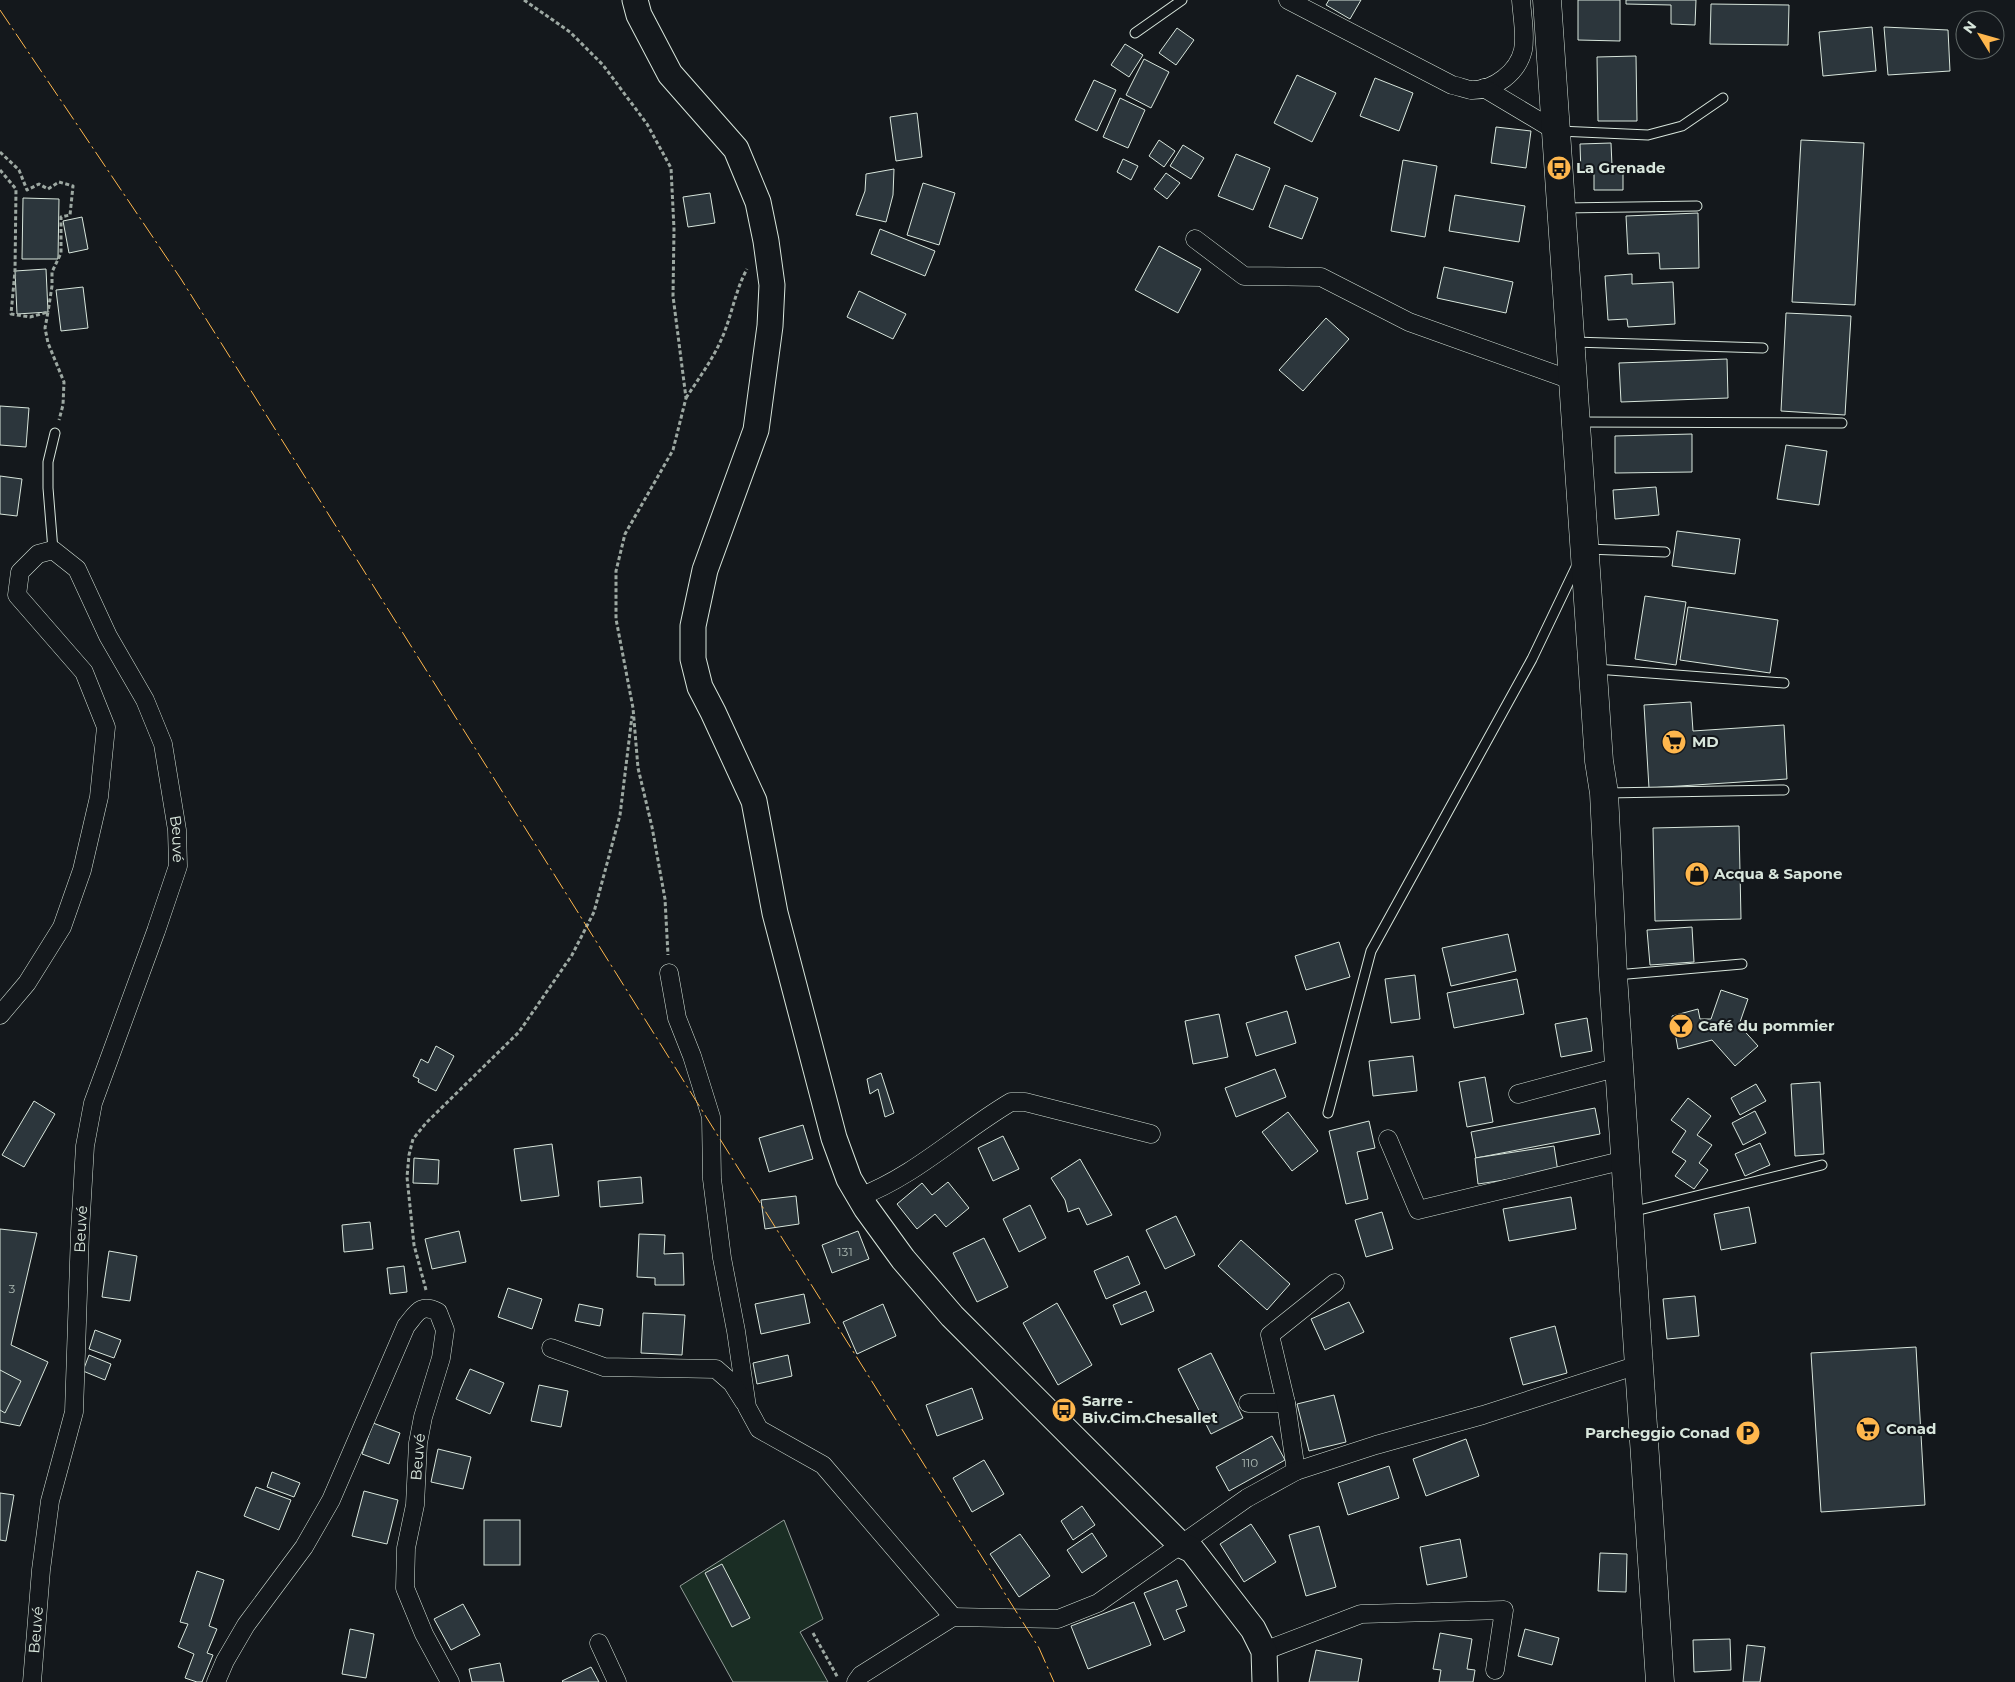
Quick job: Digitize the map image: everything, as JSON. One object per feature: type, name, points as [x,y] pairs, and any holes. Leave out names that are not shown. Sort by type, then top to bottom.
[{"type":"main road","points":[[1547,0],[1593,669],[1604,793],[1613,975],[1660,1682]]},
{"type":"street","points":[[635,0],[639,15],[670,74],[736,149],[758,202],[766,241],[772,285],[770,326],[756,430],[705,570],[693,626],[693,659],[700,687],[754,801],[775,913],[831,1129],[848,1179],[903,1259],[952,1316],[1181,1544],[1192,1550],[1254,1629],[1264,1652],[1265,1682]]},
{"type":"street","points":[[1288,0],[1452,85],[1471,90],[1499,83],[1515,68],[1523,51],[1521,0]]},
{"type":"street","points":[[1484,88],[1556,131]]},
{"type":"street","points":[[1195,239],[1244,276],[1321,277],[1409,322],[1574,381]]},
{"type":"street","points":[[0,1016],[27,983],[62,927],[82,870],[99,797],[106,727],[84,672],[17,595],[20,572],[38,554],[53,550]]},
{"type":"street","name":"Beuvé","points":[[32,1682],[41,1570],[50,1501],[74,1412],[80,1232],[87,1137],[93,1103],[178,866],[176,830],[163,744],[145,700],[108,636],[77,569],[53,550]]},
{"type":"street","points":[[669,973],[677,1018],[692,1056],[711,1117],[712,1179],[720,1248],[736,1330],[747,1407]]},
{"type":"street","points":[[1518,1094],[1619,1067]]},
{"type":"street","points":[[859,1197],[877,1190],[935,1154],[1011,1102],[1025,1102],[1151,1134]]},
{"type":"street","points":[[1388,1139],[1418,1210],[1625,1160]]},
{"type":"street","points":[[1296,1471],[1286,1403],[1270,1336],[1335,1283]]},
{"type":"street","points":[[216,1682],[225,1661],[246,1625],[304,1547],[331,1500],[406,1326],[421,1309],[429,1307]]},
{"type":"street","name":"Beuvé","points":[[429,1307],[438,1312],[445,1330],[441,1358],[423,1417],[418,1443],[415,1504],[406,1548],[404,1588],[424,1634],[450,1682]]},
{"type":"street","points":[[550,1348],[604,1367],[716,1369],[732,1384],[759,1429],[823,1464],[953,1617]]},
{"type":"street","points":[[856,1682],[861,1676],[953,1617],[1058,1619],[1098,1603],[1247,1498],[1296,1471],[1376,1445],[1483,1415],[1638,1365]]},
{"type":"street","points":[[1248,1403],[1286,1403]]},
{"type":"street","points":[[1264,1652],[1361,1614],[1504,1610],[1495,1670]]},
{"type":"street","points":[[599,1644],[617,1682]]},
{"type":"lane","points":[[1135,33],[1182,0]]},
{"type":"lane","points":[[1556,131],[1648,135],[1682,126],[1723,98]]},
{"type":"lane","points":[[1562,208],[1697,206]]},
{"type":"lane","points":[[1571,342],[1763,348]]},
{"type":"lane","points":[[1576,422],[1842,423]]},
{"type":"lane","points":[[53,550],[48,462],[55,432]]},
{"type":"lane","points":[[1328,1113],[1371,951],[1532,659],[1585,549],[1665,552]]},
{"type":"lane","points":[[1593,669],[1784,683]]},
{"type":"lane","points":[[1604,793],[1784,790]]},
{"type":"lane","points":[[1613,975],[1742,964]]},
{"type":"lane","points":[[1628,1213],[1822,1165]]},
{"type":"path","points":[[524,0],[570,32],[603,65],[647,124],[671,168],[674,228],[673,296],[686,398]]},
{"type":"path","points":[[0,152],[19,170],[27,190],[39,184],[48,189],[59,182],[73,186],[70,215],[61,217],[61,253],[52,272],[52,286],[45,328],[48,343],[64,382],[64,405],[55,432]]},
{"type":"path","points":[[0,170],[16,190],[15,271],[11,314],[30,317],[48,312]]},
{"type":"path","points":[[669,973],[666,899],[638,768],[633,708],[616,619],[616,571],[624,534],[673,450],[686,398],[708,364],[722,337],[739,284],[766,241]]},
{"type":"path","points":[[429,1307],[425,1282],[414,1245],[410,1211],[407,1177],[409,1155],[413,1140],[426,1123],[519,1032],[572,955],[594,912],[620,815],[633,708]]},
{"type":"path","points":[[813,1633],[840,1682]]},
{"type":"green space","points":[[784,1520],[823,1619],[800,1632],[828,1682],[733,1682],[680,1586]]},
{"type":"building","points":[[1329,0],[1361,0],[1350,19],[1326,5]]},
{"type":"building","points":[[1578,0],[1620,0],[1620,41],[1578,40]]},
{"type":"building","points":[[1626,0],[1696,0],[1695,25],[1671,24],[1671,5],[1626,4]]},
{"type":"building","points":[[1711,4],[1789,5],[1788,45],[1710,44]]},
{"type":"building","points":[[1872,27],[1876,71],[1823,76],[1819,32]]},
{"type":"building","points":[[1884,27],[1948,30],[1950,71],[1888,75]]},
{"type":"building","points":[[1177,28],[1194,40],[1176,65],[1159,53]]},
{"type":"building","points":[[1125,44],[1143,55],[1129,77],[1111,65]]},
{"type":"building","points":[[1636,56],[1637,121],[1598,121],[1597,57]]},
{"type":"building","points":[[1144,59],[1169,72],[1151,108],[1126,95]]},
{"type":"building","points":[[1297,75],[1336,93],[1312,142],[1274,123]]},
{"type":"building","points":[[1375,78],[1413,93],[1399,131],[1360,116]]},
{"type":"building","points":[[1094,80],[1116,90],[1097,131],[1075,120]]},
{"type":"building","points":[[1120,98],[1145,110],[1128,148],[1103,137]]},
{"type":"building","points":[[917,113],[922,157],[896,161],[890,117]]},
{"type":"building","points":[[1496,127],[1531,131],[1526,168],[1491,163]]},
{"type":"building","points":[[1159,140],[1175,151],[1164,167],[1149,156]]},
{"type":"building","points":[[1801,140],[1864,143],[1855,305],[1792,302]]},
{"type":"building","points":[[1611,143],[1612,166],[1623,166],[1623,190],[1594,190],[1594,173],[1581,174],[1580,144]]},
{"type":"building","points":[[1183,145],[1204,158],[1191,179],[1170,166]]},
{"type":"building","points":[[1236,154],[1270,168],[1253,210],[1218,196]]},
{"type":"building","points":[[1123,159],[1138,166],[1131,180],[1117,172]]},
{"type":"building","points":[[1403,160],[1437,166],[1425,237],[1391,231]]},
{"type":"building","points":[[894,169],[893,195],[886,222],[856,215],[865,191],[866,174]]},
{"type":"building","points":[[1166,173],[1180,183],[1167,199],[1154,189]]},
{"type":"building","points":[[923,183],[955,193],[939,245],[907,235]]},
{"type":"building","points":[[1285,185],[1318,198],[1302,239],[1269,227]]},
{"type":"building","points":[[710,193],[715,223],[688,227],[683,197]]},
{"type":"building","points":[[1455,195],[1525,206],[1519,242],[1449,231]]},
{"type":"building","points":[[23,198],[59,199],[58,259],[22,259]]},
{"type":"building","points":[[1698,213],[1699,268],[1660,269],[1659,253],[1628,254],[1626,216]]},
{"type":"building","points":[[82,217],[88,249],[69,253],[63,221]]},
{"type":"building","points":[[880,229],[935,251],[925,276],[871,254]]},
{"type":"building","points":[[1159,246],[1201,269],[1178,313],[1135,290]]},
{"type":"building","points":[[1444,267],[1513,282],[1506,313],[1437,298]]},
{"type":"building","points":[[46,269],[48,312],[17,314],[15,271]]},
{"type":"building","points":[[1632,274],[1632,284],[1673,282],[1675,324],[1628,327],[1627,319],[1608,320],[1605,276]]},
{"type":"building","points":[[83,287],[88,328],[61,331],[56,290]]},
{"type":"building","points":[[859,291],[906,314],[893,339],[847,317]]},
{"type":"building","points":[[1786,313],[1851,316],[1845,415],[1781,411]]},
{"type":"building","points":[[1326,318],[1349,339],[1303,391],[1279,370]]},
{"type":"building","points":[[1727,359],[1728,398],[1621,402],[1619,363]]},
{"type":"building","points":[[0,406],[29,408],[26,447],[0,445]]},
{"type":"building","points":[[1692,434],[1692,472],[1615,473],[1615,436]]},
{"type":"building","points":[[1786,445],[1827,451],[1819,505],[1777,499]]},
{"type":"building","points":[[0,476],[22,479],[17,516],[0,514]]},
{"type":"building","points":[[1656,487],[1659,515],[1615,519],[1613,490]]},
{"type":"building","points":[[1677,531],[1740,539],[1735,574],[1672,566]]},
{"type":"building","points":[[1645,596],[1686,602],[1676,665],[1635,659]]},
{"type":"building","points":[[1688,607],[1778,620],[1770,673],[1680,660]]},
{"type":"building","points":[[1691,702],[1693,731],[1784,725],[1787,779],[1649,788],[1644,705]]},
{"type":"building","name":"Acqua & Sapone","points":[[1739,826],[1741,919],[1655,921],[1653,828]]},
{"type":"building","points":[[1692,927],[1694,962],[1650,965],[1647,930]]},
{"type":"building","points":[[1508,934],[1516,971],[1451,986],[1442,948]]},
{"type":"building","points":[[1339,942],[1350,977],[1306,990],[1295,956]]},
{"type":"building","points":[[1415,975],[1420,1019],[1391,1023],[1385,979]]},
{"type":"building","points":[[1517,979],[1524,1014],[1454,1028],[1447,993]]},
{"type":"building","points":[[1721,990],[1748,999],[1739,1025],[1758,1046],[1735,1066],[1712,1040],[1678,1049],[1672,1016],[1698,1009],[1700,1019],[1711,1019]]},
{"type":"building","points":[[1287,1011],[1296,1043],[1256,1056],[1246,1023]]},
{"type":"building","points":[[1219,1014],[1228,1057],[1193,1064],[1185,1021]]},
{"type":"building","points":[[1587,1018],[1592,1051],[1561,1057],[1555,1024]]},
{"type":"building","points":[[436,1046],[454,1056],[436,1091],[418,1082],[419,1079],[413,1076],[421,1059],[428,1063]]},
{"type":"building","points":[[1413,1056],[1417,1091],[1373,1096],[1369,1061]]},
{"type":"building","points":[[1275,1069],[1286,1097],[1236,1117],[1225,1088]]},
{"type":"building","points":[[881,1073],[894,1113],[885,1117],[878,1089],[870,1094],[867,1079]]},
{"type":"building","points":[[1485,1077],[1493,1122],[1467,1127],[1459,1082]]},
{"type":"building","points":[[1820,1082],[1824,1154],[1795,1156],[1791,1084]]},
{"type":"building","points":[[1756,1084],[1766,1101],[1740,1115],[1731,1098]]},
{"type":"building","points":[[1688,1098],[1711,1116],[1697,1135],[1712,1145],[1699,1163],[1708,1170],[1694,1189],[1675,1176],[1686,1161],[1672,1152],[1686,1131],[1671,1120]]},
{"type":"building","points":[[34,1101],[55,1114],[24,1167],[2,1155]]},
{"type":"building","points":[[1595,1108],[1600,1134],[1476,1158],[1471,1132]]},
{"type":"building","points":[[1755,1111],[1766,1133],[1743,1145],[1732,1123]]},
{"type":"building","points":[[1288,1112],[1318,1151],[1292,1171],[1262,1132]]},
{"type":"building","points":[[1369,1121],[1375,1148],[1357,1152],[1368,1199],[1346,1204],[1329,1131]]},
{"type":"building","points":[[803,1125],[813,1159],[769,1172],[759,1138]]},
{"type":"building","points":[[1003,1136],[1019,1169],[993,1181],[978,1148]]},
{"type":"building","points":[[1760,1143],[1770,1165],[1745,1176],[1735,1154]]},
{"type":"building","points":[[552,1144],[559,1196],[521,1201],[514,1149]]},
{"type":"building","points":[[1554,1146],[1558,1172],[1478,1184],[1475,1158]]},
{"type":"building","points":[[414,1158],[439,1160],[438,1184],[413,1183]]},
{"type":"building","points":[[1080,1159],[1112,1215],[1087,1225],[1079,1208],[1068,1212],[1065,1200],[1051,1178]]},
{"type":"building","points":[[641,1177],[643,1203],[600,1207],[598,1181]]},
{"type":"building","points":[[948,1182],[969,1208],[946,1227],[935,1214],[917,1229],[897,1204],[922,1183],[932,1195]]},
{"type":"building","points":[[796,1196],[799,1224],[765,1229],[761,1200]]},
{"type":"building","points":[[1571,1197],[1576,1229],[1509,1241],[1503,1209]]},
{"type":"building","points":[[1030,1205],[1046,1238],[1019,1252],[1003,1219]]},
{"type":"building","points":[[1749,1207],[1756,1243],[1721,1250],[1714,1214]]},
{"type":"building","points":[[1382,1212],[1393,1249],[1366,1257],[1355,1220]]},
{"type":"building","points":[[1176,1216],[1195,1255],[1165,1269],[1146,1230]]},
{"type":"building","points":[[370,1222],[373,1249],[344,1252],[342,1225]]},
{"type":"building","points":[[0,1229],[37,1233],[11,1345],[48,1362],[20,1426],[0,1422]]},
{"type":"building","points":[[459,1231],[466,1262],[432,1269],[425,1239]]},
{"type":"building","points":[[858,1231],[869,1259],[832,1273],[822,1245]]},
{"type":"building","points":[[639,1234],[665,1235],[664,1254],[683,1253],[684,1285],[655,1285],[655,1278],[637,1277]]},
{"type":"building","points":[[984,1238],[1008,1287],[977,1302],[953,1253]]},
{"type":"building","points":[[1241,1240],[1290,1284],[1267,1310],[1218,1266]]},
{"type":"building","points":[[109,1251],[137,1256],[130,1301],[102,1297]]},
{"type":"building","points":[[1128,1256],[1140,1284],[1106,1299],[1094,1271]]},
{"type":"building","points":[[404,1266],[407,1292],[390,1294],[387,1268]]},
{"type":"building","points":[[508,1288],[542,1299],[532,1329],[498,1317]]},
{"type":"building","points":[[1146,1291],[1154,1311],[1121,1325],[1113,1305]]},
{"type":"building","points":[[804,1294],[810,1323],[761,1334],[755,1304]]},
{"type":"building","points":[[1695,1296],[1699,1336],[1667,1339],[1663,1299]]},
{"type":"building","points":[[1349,1302],[1364,1332],[1325,1350],[1311,1319]]},
{"type":"building","points":[[1057,1303],[1092,1365],[1058,1385],[1023,1323]]},
{"type":"building","points":[[579,1304],[603,1309],[600,1326],[575,1321]]},
{"type":"building","points":[[883,1304],[896,1336],[857,1354],[843,1322]]},
{"type":"building","points":[[643,1313],[685,1315],[682,1355],[641,1353]]},
{"type":"building","points":[[1555,1326],[1567,1373],[1523,1385],[1510,1338]]},
{"type":"building","points":[[95,1330],[121,1340],[114,1358],[89,1349]]},
{"type":"building","name":"Conad","points":[[1916,1347],[1925,1505],[1821,1512],[1811,1353]]},
{"type":"building","points":[[1211,1353],[1243,1418],[1211,1434],[1178,1369]]},
{"type":"building","points":[[89,1355],[111,1364],[105,1380],[83,1371]]},
{"type":"building","points":[[788,1355],[792,1376],[757,1384],[753,1363]]},
{"type":"building","points":[[470,1369],[504,1383],[490,1414],[456,1399]]},
{"type":"building","points":[[0,1370],[21,1381],[5,1413],[0,1410]]},
{"type":"building","points":[[539,1385],[568,1391],[561,1427],[531,1421]]},
{"type":"building","points":[[972,1388],[983,1419],[937,1436],[926,1405]]},
{"type":"building","points":[[1334,1395],[1346,1442],[1309,1451],[1297,1404]]},
{"type":"building","points":[[373,1423],[400,1433],[389,1464],[362,1454]]},
{"type":"building","points":[[1272,1436],[1285,1460],[1229,1491],[1216,1467]]},
{"type":"building","points":[[1466,1439],[1479,1476],[1426,1496],[1413,1459]]},
{"type":"building","points":[[438,1449],[471,1457],[463,1489],[431,1482]]},
{"type":"building","points":[[984,1460],[1004,1494],[972,1512],[953,1478]]},
{"type":"building","points":[[1389,1466],[1399,1498],[1348,1515],[1338,1483]]},
{"type":"building","points":[[272,1472],[300,1483],[294,1497],[267,1487]]},
{"type":"building","points":[[256,1487],[291,1500],[279,1530],[244,1516]]},
{"type":"building","points":[[364,1491],[398,1500],[387,1544],[352,1536]]},
{"type":"building","points":[[0,1493],[14,1495],[6,1541],[0,1540]]},
{"type":"building","points":[[1082,1506],[1095,1525],[1073,1540],[1061,1521]]},
{"type":"building","points":[[484,1520],[520,1520],[520,1565],[484,1565]]},
{"type":"building","points":[[1251,1524],[1276,1562],[1244,1582],[1220,1544]]},
{"type":"building","points":[[1319,1526],[1336,1587],[1306,1596],[1289,1535]]},
{"type":"building","points":[[1092,1533],[1107,1556],[1082,1573],[1067,1550]]},
{"type":"building","points":[[1020,1534],[1050,1576],[1019,1597],[990,1554]]},
{"type":"building","points":[[1460,1539],[1467,1577],[1427,1585],[1420,1547]]},
{"type":"building","points":[[1600,1553],[1627,1554],[1626,1592],[1598,1591]]},
{"type":"building","points":[[722,1564],[750,1618],[732,1627],[705,1573]]},
{"type":"building","points":[[197,1571],[224,1580],[209,1626],[217,1629],[207,1653],[213,1655],[202,1682],[185,1678],[194,1654],[178,1647],[188,1624],[180,1622]]},
{"type":"building","points":[[1177,1580],[1187,1606],[1176,1610],[1185,1631],[1164,1640],[1144,1593]]},
{"type":"building","points":[[1134,1602],[1151,1645],[1088,1669],[1071,1626]]},
{"type":"building","points":[[463,1604],[480,1635],[451,1650],[434,1619]]},
{"type":"building","points":[[350,1629],[374,1634],[366,1678],[342,1674]]},
{"type":"building","points":[[1525,1629],[1559,1638],[1552,1665],[1518,1656]]},
{"type":"building","points":[[1440,1633],[1472,1639],[1467,1669],[1475,1670],[1473,1682],[1439,1682],[1441,1670],[1433,1669]]},
{"type":"building","points":[[1730,1639],[1731,1670],[1694,1672],[1693,1640]]},
{"type":"building","points":[[1747,1645],[1765,1647],[1760,1682],[1743,1682]]},
{"type":"building","points":[[1316,1650],[1362,1659],[1358,1682],[1309,1682]]},
{"type":"building","points":[[500,1663],[504,1682],[472,1682],[469,1669]]},
{"type":"building","points":[[591,1667],[599,1682],[562,1681]]},
{"type":"power","points":[[0,10],[181,279],[1039,1648],[1054,1682]]},
{"type":"place","name":"La Grenade","points":[[1559,168]]},
{"type":"place","name":"MD","points":[[1674,742]]},
{"type":"place","name":"Acqua & Sapone","points":[[1697,874]]},
{"type":"place","name":"Café du pommier","points":[[1681,1026]]},
{"type":"place","name":"Sarre - Biv.Cim.Chesallet","points":[[1064,1410]]},
{"type":"place","name":"Conad","points":[[1868,1429]]},
{"type":"place","name":"Parcheggio Conad","points":[[1748,1433]]}]
